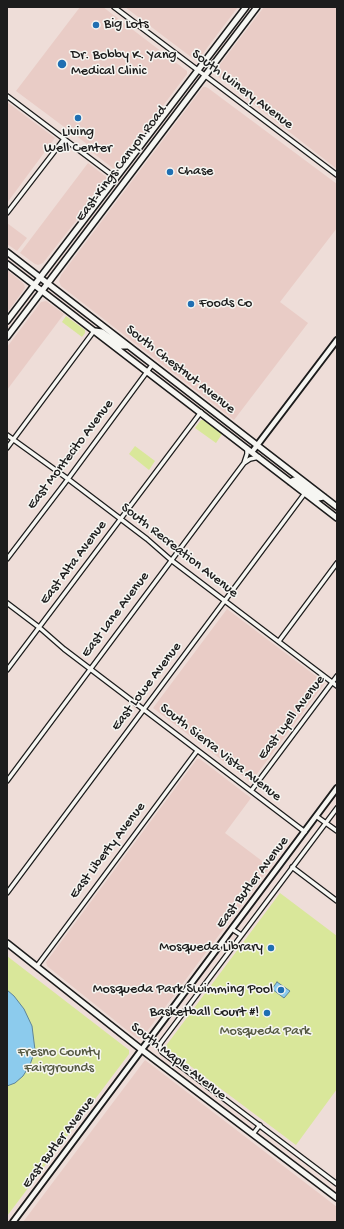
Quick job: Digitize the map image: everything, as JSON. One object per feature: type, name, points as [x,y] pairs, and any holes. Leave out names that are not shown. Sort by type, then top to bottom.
[{"type":"main road","name":"East Kings Canyon Road","points":[[7,321],[246,7]]},
{"type":"main road","name":"East Kings Canyon Road","points":[[7,337],[257,7]]},
{"type":"main road","name":"South Chestnut Avenue","points":[[7,252],[337,507]]},
{"type":"main road","name":"South Chestnut Avenue","points":[[7,264],[337,518]]},
{"type":"main road","points":[[94,331],[102,332],[121,346],[128,346]]},
{"type":"main road","points":[[290,482],[294,480],[318,498],[324,497]]},
{"type":"main road","name":"South Maple Avenue","points":[[7,943],[142,1050],[337,1198]]},
{"type":"street","name":"South Winery Avenue","points":[[114,7],[337,175]]},
{"type":"street","points":[[7,96],[116,178]]},
{"type":"street","points":[[7,213],[64,139]]},
{"type":"street","points":[[7,448],[94,331]]},
{"type":"street","points":[[252,452],[337,340]]},
{"type":"street","name":"East Montecito Avenue","points":[[7,559],[152,365]]},
{"type":"street","name":"East Alta Avenue","points":[[7,670],[201,412]]},
{"type":"street","name":"South Recreation Avenue","points":[[7,435],[147,539],[172,560],[337,686]]},
{"type":"street","name":"East Lane Avenue","points":[[7,781],[9,776],[244,463],[247,448]]},
{"type":"street","points":[[244,463],[250,459],[258,457]]},
{"type":"street","name":"East Lowe Avenue","points":[[7,893],[305,493]]},
{"type":"street","points":[[279,642],[337,563]]},
{"type":"street","name":"South Sierra Vista Avenue","points":[[7,604],[305,832]]},
{"type":"street","name":"East Lyell Avenue","points":[[251,791],[337,676]]},
{"type":"street","name":"East Liberty Avenue","points":[[37,966],[197,750]]},
{"type":"street","name":"East Butler Avenue","points":[[13,1222],[337,788]]},
{"type":"street","points":[[337,808],[160,1044],[162,1052],[337,1184]]},
{"type":"street","points":[[316,816],[337,832]]},
{"type":"street","points":[[292,867],[337,901]]},
{"type":"street","points":[[232,929],[241,936]]},
{"type":"street","points":[[253,1134],[260,1125]]},
{"type":"shaded area","points":[[80,7],[103,7],[187,71],[187,74],[114,169],[85,147],[87,144],[16,91]]},
{"type":"shaded area","points":[[125,7],[238,7],[198,60],[195,60]]},
{"type":"shaded area","points":[[264,7],[337,7],[337,169],[216,75],[215,71]]},
{"type":"shaded area","points":[[203,87],[208,88],[337,184],[337,228],[280,302],[308,323],[234,420],[61,286],[59,281],[61,275]]},
{"type":"shaded area","points":[[7,102],[55,138],[7,203]]},
{"type":"shaded area","points":[[88,163],[109,179],[43,263],[38,265],[35,264],[20,253]]},
{"type":"shaded area","points":[[7,223],[27,238],[17,251],[7,244]]},
{"type":"shaded area","points":[[7,270],[24,284],[25,288],[7,313]]},
{"type":"shaded area","points":[[46,301],[64,314],[7,390],[7,347],[41,302]]},
{"type":"shaded area","points":[[227,609],[325,683],[251,782],[153,708]]},
{"type":"shaded area","points":[[197,759],[200,759],[251,798],[225,833],[270,867],[142,1038],[138,1039],[47,966],[46,962]]},
{"type":"shaded area","points":[[145,1060],[337,1207],[337,1222],[23,1222]]},
{"type":"green space","points":[[66,316],[85,330],[82,337],[62,322]]},
{"type":"green space","points":[[201,420],[222,434],[216,443],[195,428]]},
{"type":"green space","points":[[135,446],[155,461],[149,470],[129,454]]},
{"type":"green space","name":"Mosqueda Park","points":[[280,893],[337,936],[337,1089],[296,1145],[165,1047]]},
{"type":"green space","name":"Fresno County Fairgrounds","points":[[7,956],[129,1050],[129,1054],[7,1216]]},
{"type":"water","name":"Mosqueda Park Swimming Pool","points":[[277,982],[290,991],[284,998],[272,989]]},
{"type":"water","points":[[7,990],[14,996],[24,1009],[32,1026],[35,1050],[30,1065],[23,1076],[15,1083],[7,1086]]},
{"type":"place","name":"Big Lots","points":[[96,25]]},
{"type":"place","name":"Dr. Bobby K. Yang Medical Clinic","points":[[62,64]]},
{"type":"place","name":"Living Well Center","points":[[78,118]]},
{"type":"place","name":"Chase","points":[[170,172]]},
{"type":"place","name":"Foods Co","points":[[191,304]]},
{"type":"place","name":"Mosqueda Library","points":[[271,948]]},
{"type":"place","name":"Mosqueda Park Swimming Pool","points":[[281,990]]},
{"type":"place","name":"Basketball Court #!","points":[[267,1013]]}]
